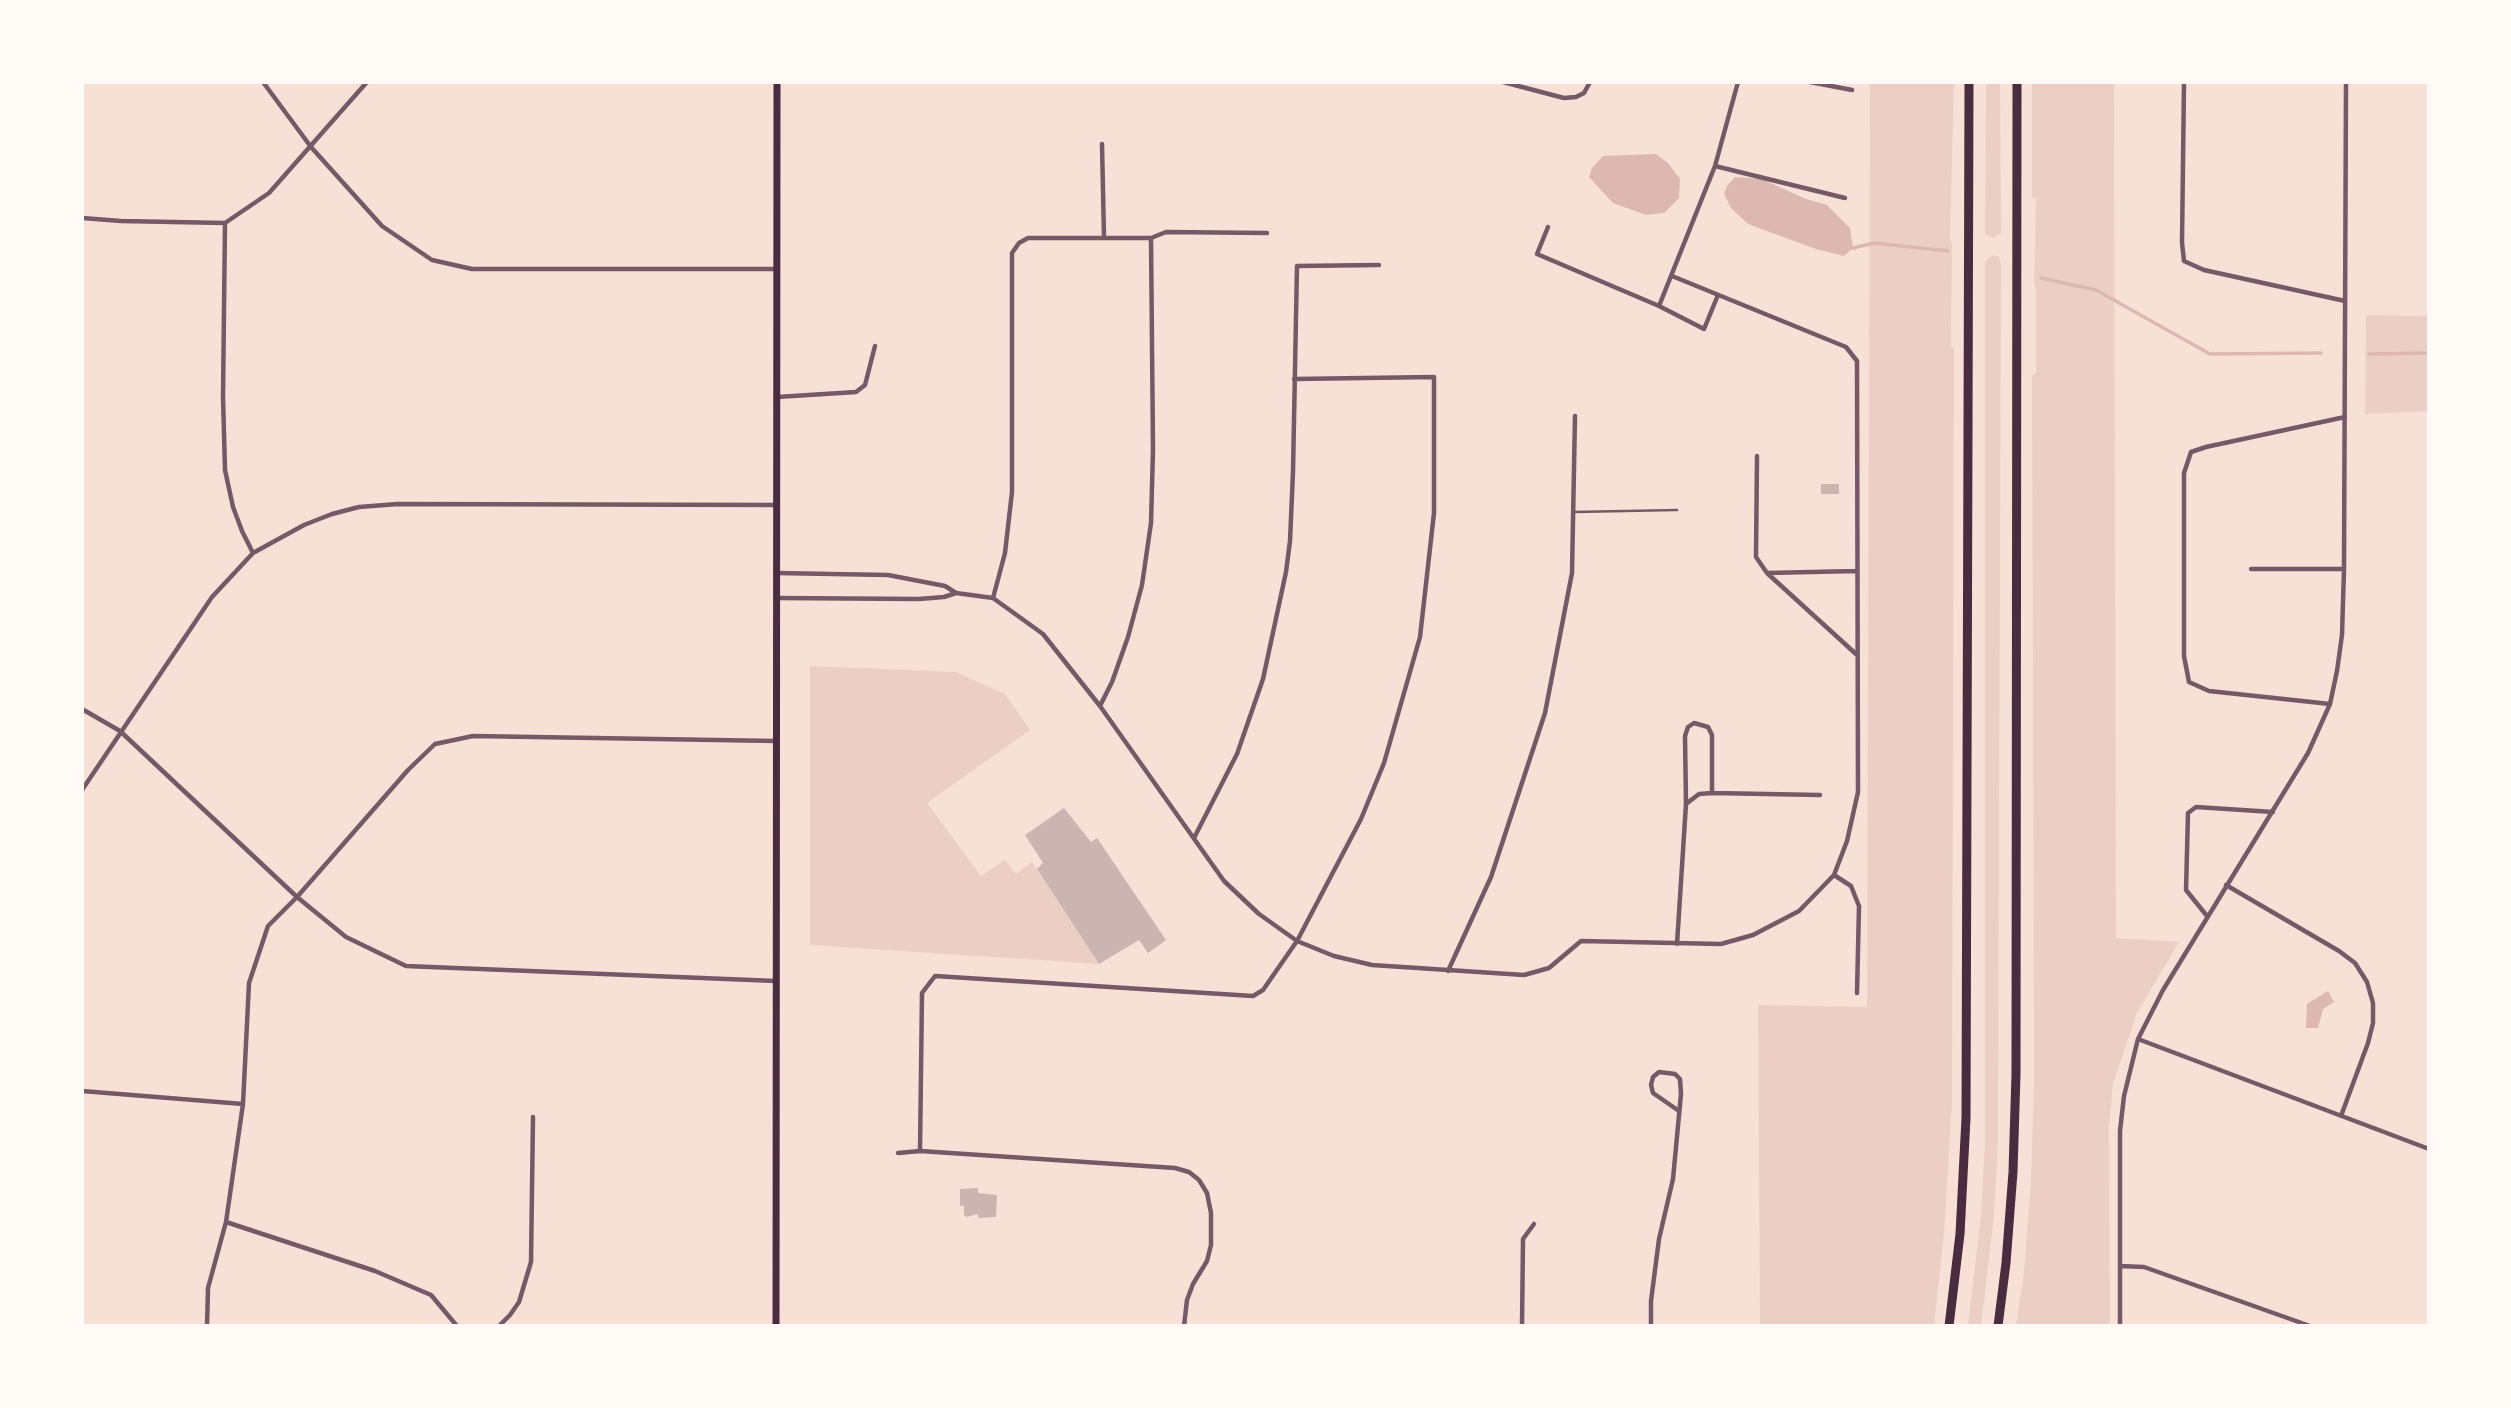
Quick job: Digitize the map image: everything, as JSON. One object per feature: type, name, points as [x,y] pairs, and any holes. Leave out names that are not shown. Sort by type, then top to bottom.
[{"type":"highway","points":[[1949,1326],[1960,1234],[1966,1118],[1969,82]]},
{"type":"highway","points":[[1998,1326],[2013,1172],[2016,1074],[2017,82]]},
{"type":"main road","points":[[776,1326],[777,82]]},
{"type":"street","points":[[263,82],[311,147],[382,226],[432,260],[472,269],[777,269]]},
{"type":"street","points":[[82,218],[225,223],[269,193],[367,82]]},
{"type":"street","points":[[1503,82],[1564,98],[1584,93],[1590,82]]},
{"type":"street","points":[[1659,306],[1715,166],[1738,82]]},
{"type":"street","points":[[1810,82],[1852,90]]},
{"type":"street","points":[[2183,82],[2184,261],[2204,270],[2345,300]]},
{"type":"street","points":[[2120,1326],[2120,1131],[2124,1096],[2138,1040],[2163,990],[2308,753],[2330,704],[2342,635],[2344,569],[2346,82]]},
{"type":"street","points":[[1102,144],[1104,237]]},
{"type":"street","points":[[1715,166],[1844,198]]},
{"type":"street","points":[[225,223],[225,470],[233,507],[253,553]]},
{"type":"street","points":[[1548,227],[1537,254],[1659,306],[1704,329],[1718,295]]},
{"type":"street","points":[[992,598],[1005,553],[1012,492],[1012,253],[1019,243],[1028,237],[1151,238],[1166,232],[1267,233]]},
{"type":"street","points":[[1100,706],[1128,638],[1142,584],[1151,523],[1151,238]]},
{"type":"street","points":[[1194,838],[1237,754],[1263,679],[1274,637],[1290,541],[1297,266],[1379,265]]},
{"type":"street","points":[[776,573],[888,575],[945,586],[956,593],[992,598],[1043,634],[1100,706],[1209,861],[1239,897],[1297,941],[1334,956],[1372,965],[1530,974],[1549,968],[1575,944],[1587,940],[1721,944],[1752,935],[1800,911],[1834,875],[1847,841],[1858,792],[1857,361],[1846,347],[1672,276]]},
{"type":"street","points":[[777,397],[856,392],[865,384],[875,345]]},
{"type":"street","points":[[920,1151],[922,993],[935,976],[1253,996],[1263,990],[1297,941],[1362,819],[1384,763],[1420,637],[1434,513],[1434,377],[1294,379]]},
{"type":"street","points":[[1448,971],[1491,877],[1545,713],[1572,573],[1575,416]]},
{"type":"street","points":[[2330,704],[2210,691],[2189,682],[2184,656],[2184,473],[2191,452],[2344,417]]},
{"type":"street","points":[[1757,456],[1756,557],[1767,573],[1856,655]]},
{"type":"street","points":[[82,790],[212,597],[253,553],[304,525],[359,507],[398,504],[777,505]]},
{"type":"street","points":[[2252,569],[2344,569]]},
{"type":"street","points":[[1767,573],[1856,571]]},
{"type":"street","points":[[776,598],[919,599],[956,593]]},
{"type":"street","points":[[82,709],[120,731],[297,897],[346,937],[406,967],[776,981]]},
{"type":"street","points":[[1677,944],[1686,804],[1685,736],[1688,727],[1694,723],[1709,727],[1712,735],[1712,793]]},
{"type":"street","points":[[207,1326],[208,1288],[226,1222],[243,1104],[249,983],[268,926],[297,897],[408,770],[435,744],[473,736],[776,741]]},
{"type":"street","points":[[1686,804],[1699,794],[1712,793],[1820,795]]},
{"type":"street","points":[[2207,916],[2186,890],[2188,813],[2196,807],[2274,812]]},
{"type":"street","points":[[1834,875],[1851,886],[1859,906],[1857,993]]},
{"type":"street","points":[[2226,885],[2339,951],[2355,963],[2367,982],[2373,1003],[2373,1023],[2341,1116]]},
{"type":"street","points":[[2138,1040],[2429,1149]]},
{"type":"street","points":[[1651,1326],[1651,1301],[1659,1239],[1673,1179],[1679,1111],[1680,1079],[1675,1074],[1659,1072],[1653,1077],[1653,1093],[1679,1111]]},
{"type":"street","points":[[82,1091],[243,1104]]},
{"type":"street","points":[[499,1326],[519,1302],[531,1262],[533,1117]]},
{"type":"street","points":[[898,1153],[920,1151],[1175,1168],[1189,1172],[1199,1180],[1206,1193],[1211,1213],[1211,1245],[1207,1261],[1187,1300],[1184,1326]]},
{"type":"street","points":[[226,1222],[375,1271],[431,1295],[457,1326]]},
{"type":"street","points":[[1522,1326],[1523,1239],[1534,1224]]},
{"type":"street","points":[[2120,1266],[2144,1267],[2309,1326]]},
{"type":"lane","points":[[1574,512],[1677,510]]},
{"type":"shaded area","points":[[1870,82],[1954,82],[1950,237],[1951,348],[1954,348],[1952,1103],[1944,1234],[1934,1326],[1760,1326],[1758,1005],[1867,1007]]},
{"type":"shaded area","points":[[1986,82],[2000,82],[2001,233],[1993,238],[1985,234]]},
{"type":"shaded area","points":[[2032,82],[2114,82],[2116,938],[2179,942],[2137,1013],[2113,1084],[2109,1127],[2110,1326],[2016,1326],[2024,1272],[2031,1180],[2034,1082],[2032,376],[2036,373],[2036,199],[2032,198]]},
{"type":"shaded area","points":[[1656,154],[1668,163],[1680,179],[1679,198],[1664,213],[1646,215],[1613,203],[1589,177],[1592,168],[1603,156]]},
{"type":"shaded area","points":[[1735,177],[1762,179],[1806,199],[1827,205],[1850,228],[1853,248],[1844,256],[1816,249],[1748,224],[1731,208],[1724,194]]},
{"type":"shaded area","points":[[1994,255],[1999,257],[2001,264],[1998,1143],[1994,1216],[1981,1326],[1968,1326],[1981,1214],[1985,1142],[1985,263]]},
{"type":"shaded area","points":[[2366,315],[2429,316],[2429,411],[2365,414]]},
{"type":"shaded area","points":[[810,666],[956,672],[1005,694],[1030,730],[927,803],[981,876],[1005,860],[1016,874],[1032,862],[1099,964],[810,945]]},
{"type":"shaded area","points":[[2328,991],[2334,1002],[2323,1009],[2318,1028],[2306,1028],[2307,1004]]},
{"type":"building","points":[[1821,484],[1839,484],[1839,494],[1821,494]]},
{"type":"building","points":[[1064,808],[1091,842],[1097,838],[1166,940],[1148,953],[1139,940],[1099,964],[1037,869],[1043,863],[1025,835]]},
{"type":"building","points":[[978,1188],[978,1193],[997,1195],[996,1217],[978,1218],[978,1214],[967,1217],[964,1215],[964,1206],[960,1206],[960,1189]]},
{"type":"waterway","points":[[1853,248],[1874,243],[1948,251]]},
{"type":"waterway","points":[[2041,278],[2096,290],[2210,354],[2321,353]]},
{"type":"waterway","points":[[2369,354],[2429,353]]}]
